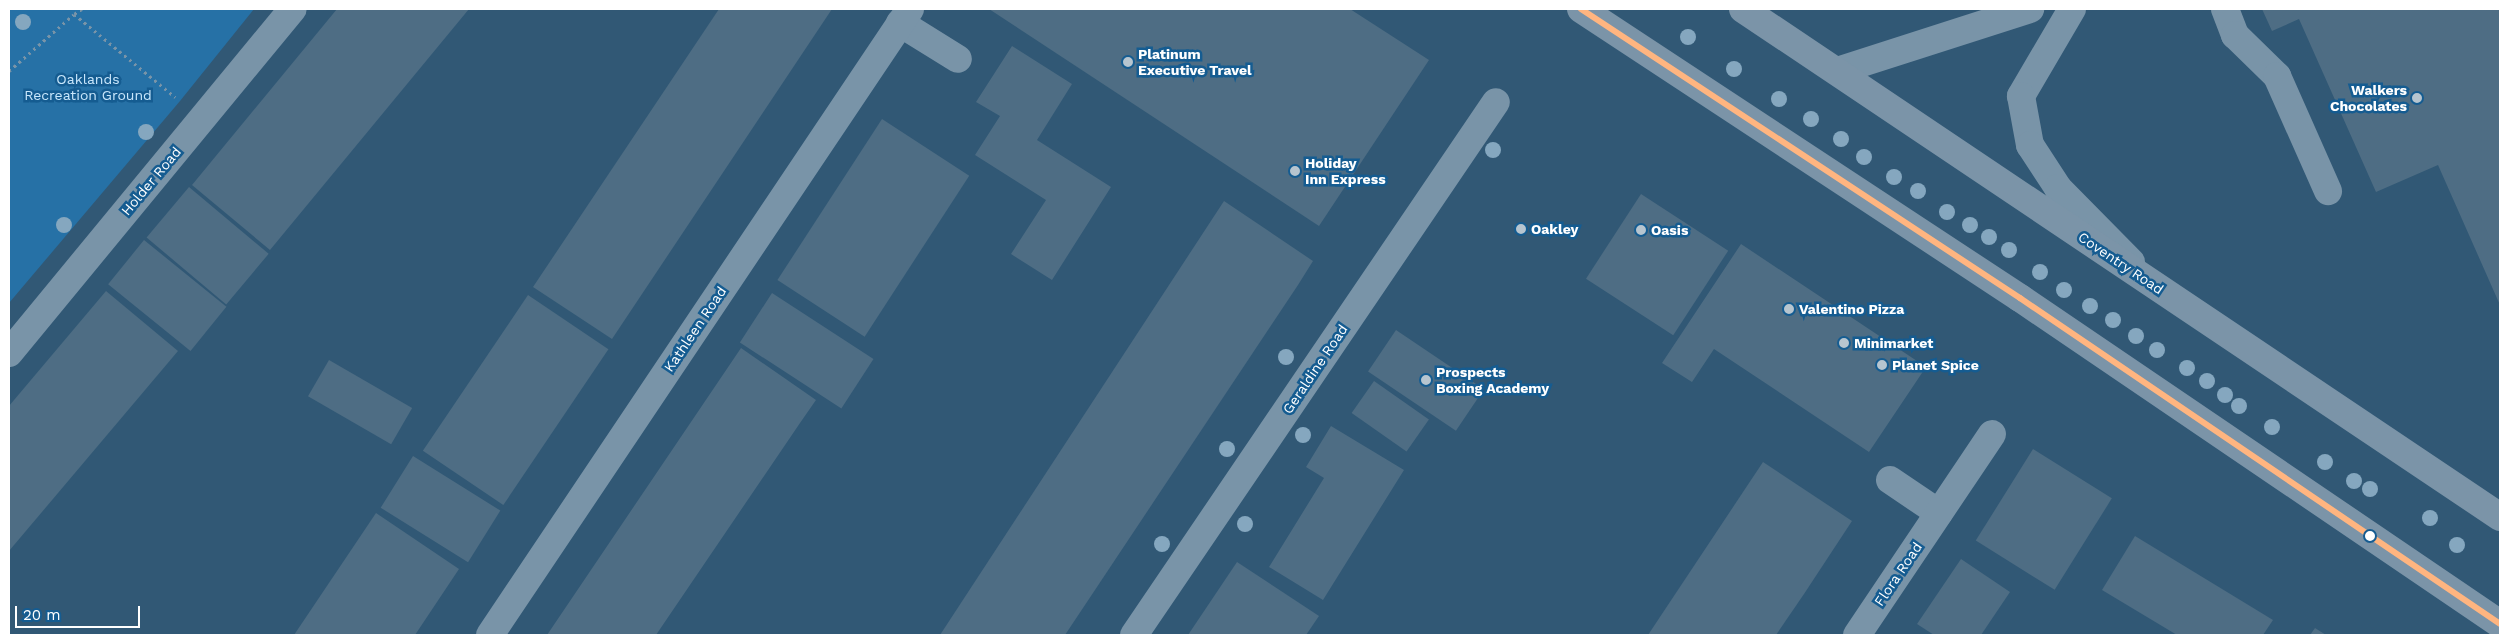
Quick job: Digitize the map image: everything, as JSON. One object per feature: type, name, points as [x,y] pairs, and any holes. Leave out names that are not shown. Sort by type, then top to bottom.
[{"type":"highway","points":[[1581,9],[2045,315],[2500,624]]},
{"type":"highway","name":"Coventry Road","points":[[1742,9],[2500,517]]},
{"type":"street","name":"Holder Road","points":[[9,353],[293,9]]},
{"type":"street","points":[[1837,71],[2030,9]]},
{"type":"street","points":[[2072,9],[2021,96],[2030,145],[2058,188],[2154,285]]},
{"type":"street","points":[[2225,9],[2235,35],[2277,76],[2328,191]]},
{"type":"street","name":"Kathleen Road","points":[[490,635],[905,16],[958,59]]},
{"type":"street","name":"Geraldine Road","points":[[1134,635],[1496,102]]},
{"type":"street","name":"Flora Road","points":[[1857,635],[1992,434]]},
{"type":"street","points":[[1890,480],[1939,513]]},
{"type":"path","points":[[9,71],[82,9]]},
{"type":"path","points":[[74,14],[180,101],[204,116]]},
{"type":"green space","name":"Oaklands Recreation Ground","points":[[9,9],[254,9],[180,101],[9,303]]},
{"type":"building","points":[[337,9],[469,9],[270,250],[192,185]]},
{"type":"building","points":[[719,9],[832,9],[612,339],[533,287]]},
{"type":"building","name":"Holiday Inn Express","points":[[989,9],[1350,9],[1429,60],[1319,226]]},
{"type":"building","name":"Walkers Chocolates","points":[[2262,9],[2500,9],[2500,305],[2438,165],[2376,192],[2299,19],[2272,31]]},
{"type":"building","points":[[1012,46],[1072,84],[1037,140],[1111,187],[1052,280],[1011,254],[1046,200],[975,155],[1000,116],[976,102]]},
{"type":"building","points":[[882,119],[969,176],[865,337],[777,280]]},
{"type":"building","points":[[189,187],[269,254],[226,304],[147,238]]},
{"type":"building","points":[[1641,194],[1728,251],[1673,335],[1586,279]]},
{"type":"building","points":[[1224,201],[1313,261],[1298,285],[1065,635],[940,635]]},
{"type":"building","points":[[144,240],[226,307],[191,351],[108,284]]},
{"type":"building","points":[[1741,244],[1926,367],[1869,452],[1714,349],[1692,382],[1662,363]]},
{"type":"building","points":[[106,291],[178,351],[9,551],[9,406]]},
{"type":"building","points":[[772,293],[873,359],[841,408],[740,342]]},
{"type":"building","points":[[528,295],[608,349],[503,505],[423,451]]},
{"type":"building","name":"Prospects Boxing Academy","points":[[1396,330],[1484,389],[1456,431],[1368,371]]},
{"type":"building","points":[[741,348],[816,400],[656,635],[547,635]]},
{"type":"building","points":[[329,360],[412,408],[391,444],[308,396]]},
{"type":"building","points":[[1374,381],[1429,419],[1407,451],[1352,413]]},
{"type":"building","points":[[1331,426],[1404,470],[1323,600],[1269,567],[1324,478],[1306,467]]},
{"type":"building","points":[[2033,449],[2112,498],[2055,590],[1976,541]]},
{"type":"building","points":[[413,456],[500,511],[468,562],[381,508]]},
{"type":"building","points":[[1763,462],[1852,521],[1804,594],[1776,635],[1648,635]]},
{"type":"building","points":[[376,513],[459,569],[415,635],[294,635]]},
{"type":"building","points":[[2135,536],[2273,620],[2263,635],[2177,635],[2102,590]]},
{"type":"building","points":[[1961,559],[2010,592],[1981,635],[1934,635],[1917,624]]},
{"type":"building","points":[[1237,562],[1319,616],[1306,635],[1188,635]]},
{"type":"building","points":[[2315,628],[2326,635],[2310,635]]},
{"type":"transit line","points":[[1581,9],[2020,298],[2500,624]]},
{"type":"place","name":"Platinum Executive Travel","points":[[1128,62]]},
{"type":"place","name":"Walkers Chocolates","points":[[2417,98]]},
{"type":"place","name":"Holiday Inn Express","points":[[1295,171]]},
{"type":"place","name":"Oakley","points":[[1521,229]]},
{"type":"place","name":"Oasis","points":[[1641,230]]},
{"type":"place","name":"Valentino Pizza","points":[[1789,309]]},
{"type":"place","name":"Minimarket","points":[[1844,343]]},
{"type":"place","name":"Planet Spice","points":[[1882,365]]},
{"type":"place","name":"Prospects Boxing Academy","points":[[1426,380]]}]
